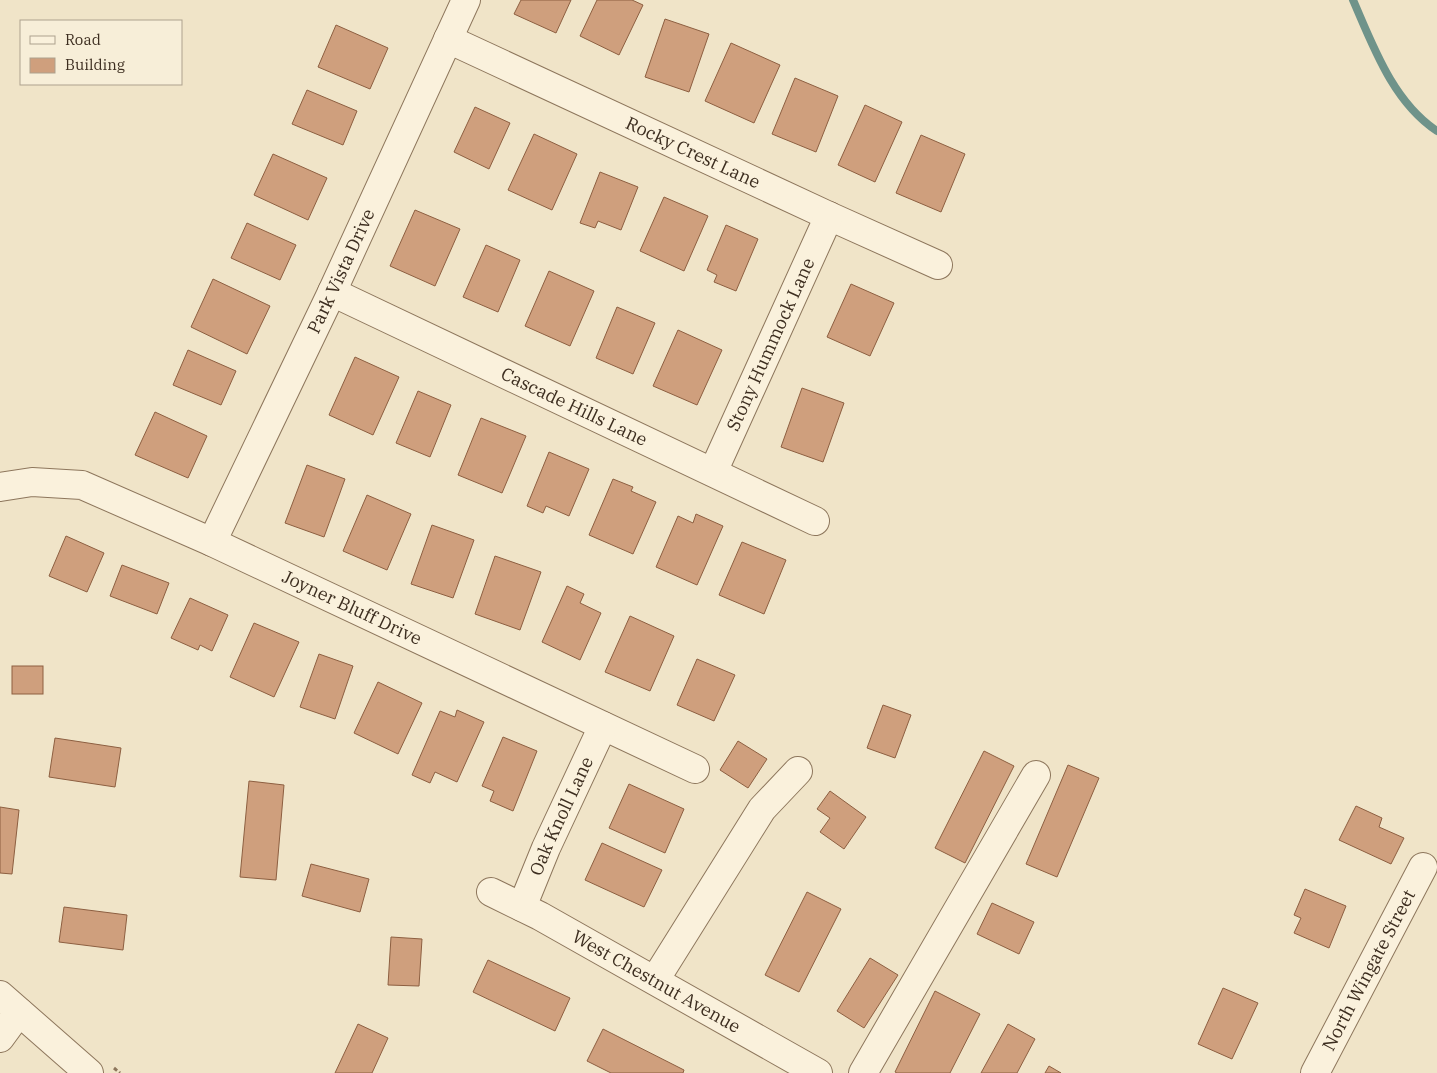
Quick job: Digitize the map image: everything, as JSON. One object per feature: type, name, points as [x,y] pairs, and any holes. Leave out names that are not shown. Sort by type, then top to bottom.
[{"type":"street","name":"Park Vista Drive","points":[[212,542],[332,292],[466,0]]},
{"type":"street","name":"Rocky Crest Lane","points":[[448,39],[938,265]]},
{"type":"street","name":"Stony Hummock Lane","points":[[713,472],[829,216]]},
{"type":"street","name":"Cascade Hills Lane","points":[[332,292],[815,521]]},
{"type":"street","name":"Joyner Bluff Drive","points":[[0,487],[32,482],[82,485],[212,542],[695,769]]},
{"type":"street","name":"Oak Knoll Lane","points":[[522,907],[546,848],[603,726]]},
{"type":"street","points":[[655,980],[762,809],[798,771]]},
{"type":"street","points":[[863,1073],[1036,774]]},
{"type":"street","name":"North Wingate Street","points":[[1315,1073],[1423,867]]},
{"type":"street","name":"West Chestnut Avenue","points":[[491,892],[655,980],[818,1073]]},
{"type":"street","points":[[0,1038],[9,1003],[88,1073]]},
{"type":"building","points":[[521,0],[571,0],[556,33],[514,14]]},
{"type":"building","points":[[597,0],[632,0],[643,5],[619,55],[580,36]]},
{"type":"building","points":[[665,19],[709,34],[689,92],[645,77]]},
{"type":"building","points":[[336,25],[388,48],[370,89],[318,67]]},
{"type":"building","points":[[731,43],[780,65],[754,123],[705,101]]},
{"type":"building","points":[[795,78],[838,96],[816,152],[772,134]]},
{"type":"building","points":[[307,90],[357,111],[343,145],[292,124]]},
{"type":"building","points":[[865,105],[902,122],[875,182],[838,165]]},
{"type":"building","points":[[475,107],[510,123],[489,169],[454,152]]},
{"type":"building","points":[[534,134],[577,154],[552,210],[508,190]]},
{"type":"building","points":[[921,135],[965,154],[941,212],[896,193]]},
{"type":"building","points":[[273,154],[327,178],[308,220],[254,195]]},
{"type":"building","points":[[600,172],[638,187],[621,230],[598,221],[595,228],[580,223]]},
{"type":"building","points":[[664,197],[708,216],[684,271],[640,251]]},
{"type":"building","points":[[415,210],[460,229],[435,286],[390,266]]},
{"type":"building","points":[[247,223],[296,245],[280,280],[231,258]]},
{"type":"building","points":[[726,225],[758,239],[736,291],[714,282],[717,275],[707,270]]},
{"type":"building","points":[[486,245],[520,260],[498,312],[463,297]]},
{"type":"building","points":[[549,271],[594,291],[570,346],[525,326]]},
{"type":"building","points":[[213,279],[270,306],[247,354],[191,327]]},
{"type":"building","points":[[851,284],[894,303],[870,356],[827,337]]},
{"type":"building","points":[[617,307],[655,323],[633,374],[596,358]]},
{"type":"building","points":[[678,330],[722,350],[697,405],[653,386]]},
{"type":"building","points":[[188,350],[236,371],[221,405],[173,385]]},
{"type":"building","points":[[355,357],[399,377],[373,435],[329,415]]},
{"type":"building","points":[[802,388],[844,403],[823,462],[781,447]]},
{"type":"building","points":[[418,391],[451,405],[430,457],[396,443]]},
{"type":"building","points":[[155,412],[207,436],[188,478],[135,455]]},
{"type":"building","points":[[481,418],[526,436],[502,493],[458,475]]},
{"type":"building","points":[[549,452],[589,469],[569,516],[546,506],[543,513],[527,506]]},
{"type":"building","points":[[307,465],[345,479],[324,537],[285,523]]},
{"type":"building","points":[[613,479],[633,487],[631,491],[656,502],[633,554],[589,535]]},
{"type":"building","points":[[367,495],[411,514],[387,570],[343,551]]},
{"type":"building","points":[[696,514],[723,526],[697,585],[656,567],[678,516],[693,523]]},
{"type":"building","points":[[432,525],[474,540],[453,598],[411,584]]},
{"type":"building","points":[[66,536],[104,553],[87,592],[49,576]]},
{"type":"building","points":[[742,542],[786,560],[764,614],[719,595]]},
{"type":"building","points":[[495,556],[541,572],[520,630],[475,614]]},
{"type":"building","points":[[122,565],[169,583],[157,614],[110,596]]},
{"type":"building","points":[[567,586],[584,594],[580,603],[601,613],[580,660],[542,642]]},
{"type":"building","points":[[190,598],[228,615],[212,651],[200,645],[198,650],[171,638]]},
{"type":"building","points":[[630,616],[674,636],[650,691],[605,672]]},
{"type":"building","points":[[254,623],[299,642],[274,697],[230,677]]},
{"type":"building","points":[[319,654],[353,666],[335,719],[300,707]]},
{"type":"building","points":[[697,659],[735,675],[714,721],[677,705]]},
{"type":"building","points":[[12,666],[43,666],[43,694],[12,694]]},
{"type":"building","points":[[378,682],[422,703],[398,754],[354,733]]},
{"type":"building","points":[[883,705],[911,715],[895,758],[867,748]]},
{"type":"building","points":[[457,710],[484,722],[457,782],[435,772],[430,783],[412,775],[440,711],[455,717]]},
{"type":"building","points":[[503,737],[537,751],[513,811],[490,801],[494,791],[482,786]]},
{"type":"building","points":[[55,738],[121,748],[115,787],[49,777]]},
{"type":"building","points":[[738,741],[767,759],[748,788],[720,770]]},
{"type":"building","points":[[984,751],[1014,766],[965,863],[935,848]]},
{"type":"building","points":[[1068,765],[1099,778],[1057,877],[1026,864]]},
{"type":"building","points":[[249,781],[284,785],[276,880],[240,877]]},
{"type":"building","points":[[629,784],[684,809],[665,853],[609,828]]},
{"type":"building","points":[[830,791],[866,817],[844,849],[820,832],[830,818],[817,809]]},
{"type":"building","points":[[1356,806],[1382,818],[1379,827],[1404,838],[1391,864],[1339,840]]},
{"type":"building","points":[[0,807],[19,810],[12,874],[0,873]]},
{"type":"building","points":[[602,843],[662,870],[644,907],[585,880]]},
{"type":"building","points":[[311,864],[369,879],[360,912],[302,896]]},
{"type":"building","points":[[1305,889],[1346,906],[1329,948],[1294,933],[1301,918],[1294,915]]},
{"type":"building","points":[[807,892],[841,909],[799,992],[765,975]]},
{"type":"building","points":[[992,903],[1034,922],[1019,954],[977,934]]},
{"type":"building","points":[[64,907],[127,915],[123,950],[59,942]]},
{"type":"building","points":[[391,937],[422,939],[419,986],[388,985]]},
{"type":"building","points":[[870,958],[898,975],[864,1028],[837,1011]]},
{"type":"building","points":[[488,960],[570,998],[555,1031],[473,992]]},
{"type":"building","points":[[1223,988],[1258,1003],[1232,1059],[1198,1044]]},
{"type":"building","points":[[935,991],[980,1014],[950,1073],[897,1073],[895,1072]]},
{"type":"building","points":[[358,1024],[388,1038],[372,1073],[335,1073]]},
{"type":"building","points":[[1008,1024],[1035,1039],[1017,1073],[981,1073]]},
{"type":"building","points":[[603,1029],[684,1070],[683,1073],[611,1073],[587,1061]]},
{"type":"building","points":[[1049,1066],[1061,1073],[1045,1073]]},
{"type":"waterway","points":[[1353,0],[1377,54],[1396,89],[1408,105],[1437,131]]}]
